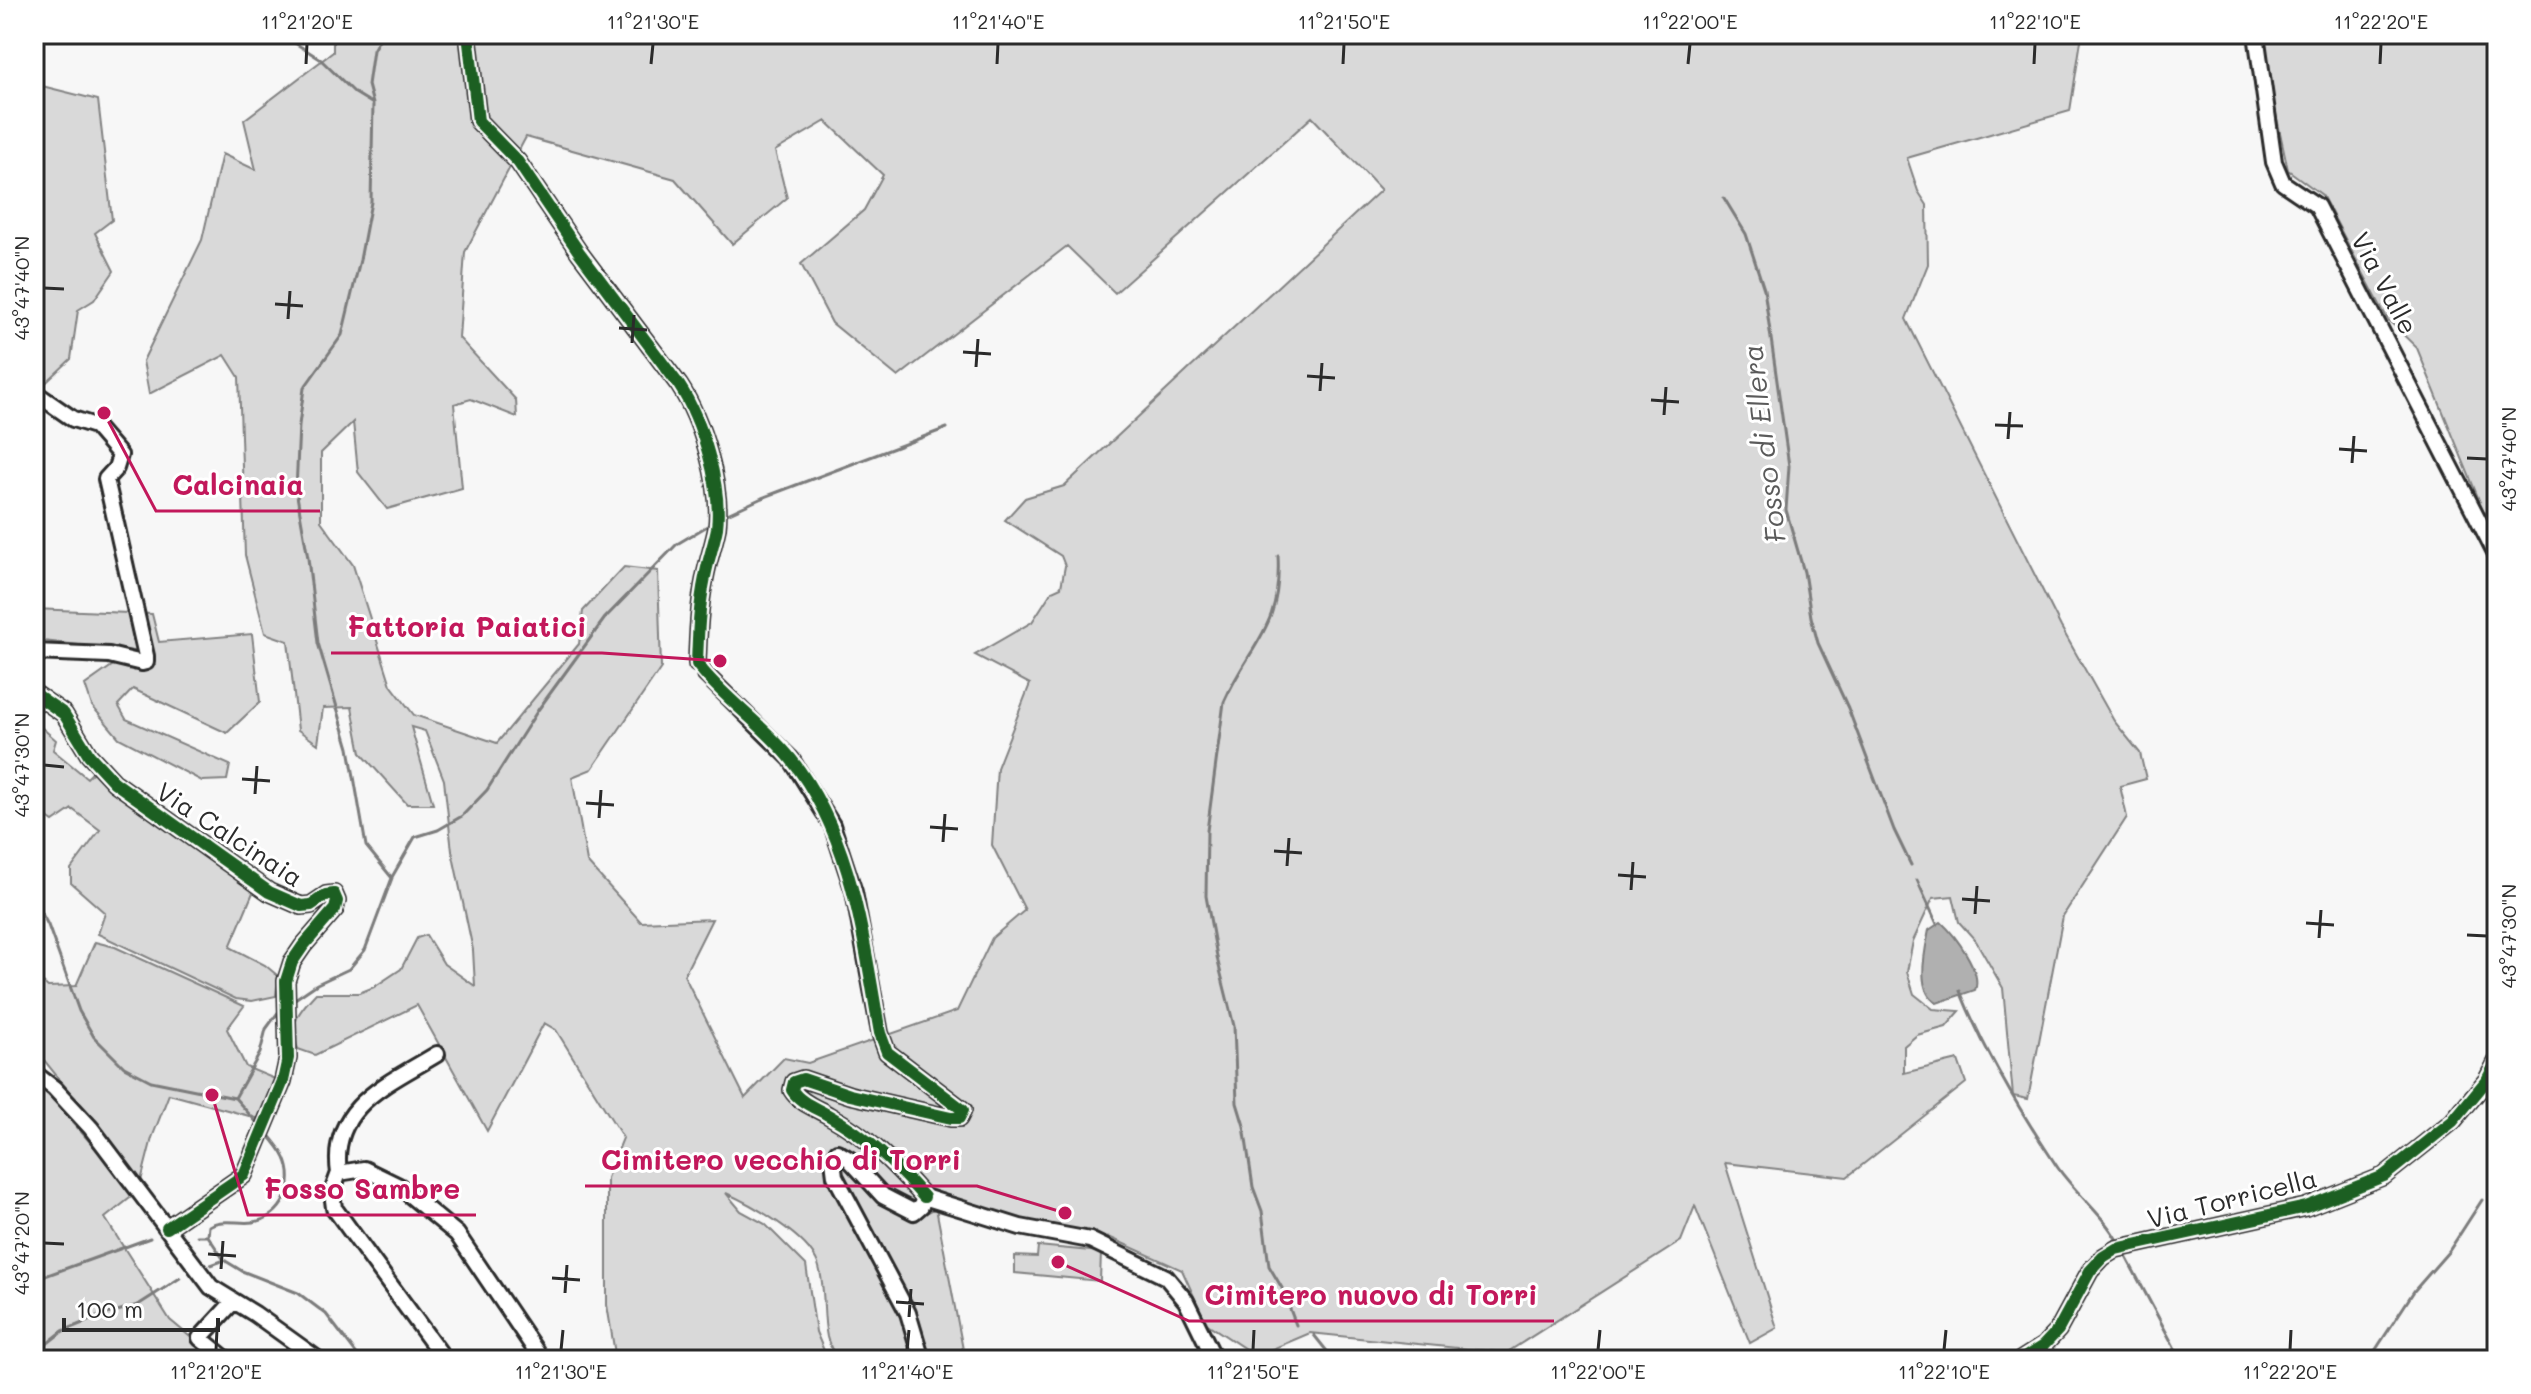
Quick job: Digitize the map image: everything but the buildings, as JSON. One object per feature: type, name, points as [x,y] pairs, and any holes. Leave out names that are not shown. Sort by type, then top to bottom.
[{"type":"street","points":[[468,34],[478,121],[518,162],[579,252],[692,406],[711,466],[717,513],[717,529],[705,575],[699,616],[701,669],[791,759],[832,825],[854,892],[880,1033],[887,1052],[963,1110],[961,1117],[951,1118],[850,1095],[803,1079],[794,1082],[793,1093],[887,1155],[924,1197],[1020,1227],[1090,1240],[1166,1277],[1186,1301],[1215,1360]]},
{"type":"street","name":"Via Valle","points":[[2256,34],[2274,162],[2283,183],[2317,206],[2497,556]]},
{"type":"street","points":[[34,392],[73,419],[95,426],[120,455],[116,468],[106,479],[146,662],[136,663],[121,657],[85,653],[34,652]]},
{"type":"street","name":"Via Calcinaia","points":[[34,693],[64,714],[89,755],[114,782],[269,892],[301,906],[311,905],[326,895],[334,894],[337,901],[335,909],[292,962],[286,981],[288,1058],[260,1140],[244,1175],[167,1228]]},
{"type":"street","points":[[437,1054],[368,1095],[350,1115],[337,1151],[339,1173],[332,1192],[334,1208],[445,1360]]},
{"type":"street","name":"Via Torricella","points":[[2024,1359],[2043,1346],[2058,1330],[2090,1271],[2103,1257],[2120,1248],[2306,1207],[2384,1176],[2453,1121],[2487,1080],[2497,1061]]},
{"type":"street","points":[[34,1073],[54,1088],[91,1128],[211,1287],[319,1360]]},
{"type":"street","points":[[922,1360],[908,1313],[835,1176],[833,1160],[837,1152],[849,1159],[883,1196],[914,1212],[921,1206],[924,1197]]},
{"type":"street","points":[[339,1173],[364,1169],[399,1186],[457,1234],[542,1360]]},
{"type":"street","points":[[227,1360],[200,1338],[233,1302]]},
{"type":"shaded area","points":[[333,34],[2082,34],[2070,111],[1907,158],[1918,191],[1927,205],[1928,264],[1906,319],[2061,627],[2114,721],[2140,753],[2146,779],[2120,786],[2127,817],[2063,916],[2028,1099],[2013,1096],[2003,988],[1976,941],[1959,922],[1953,896],[1933,898],[1913,941],[1907,972],[1914,994],[1933,1009],[1960,1011],[1946,1027],[1917,1035],[1904,1046],[1904,1073],[1958,1060],[1966,1083],[1847,1177],[1725,1163],[1777,1328],[1750,1343],[1695,1206],[1681,1241],[1506,1353],[1310,1333],[1256,1356],[1206,1323],[1182,1270],[1111,1238],[1033,1229],[918,1184],[911,1187],[914,1199],[908,1212],[914,1219],[936,1208],[965,1360],[837,1360],[827,1337],[822,1282],[812,1253],[778,1222],[726,1193],[741,1211],[765,1224],[806,1265],[816,1332],[828,1360],[616,1360],[607,1305],[607,1178],[623,1138],[556,1030],[544,1023],[487,1131],[417,1005],[315,1055],[298,1049],[295,1024],[304,1006],[316,993],[359,993],[374,987],[401,969],[417,938],[426,935],[444,964],[475,986],[473,950],[452,851],[444,780],[425,731],[411,727],[433,804],[407,804],[361,753],[352,707],[323,708],[318,744],[298,730],[288,641],[265,633],[245,555],[239,377],[225,355],[149,394],[143,361],[202,240],[222,154],[256,170],[244,120],[333,52]],"holes":[[[1312,117],[1381,190],[1064,486],[1025,498],[1005,520],[1061,556],[1065,566],[1061,587],[1052,591],[1032,622],[975,655],[1030,684],[997,768],[992,845],[1025,910],[992,938],[957,1011],[808,1063],[784,1058],[745,1098],[684,975],[712,919],[641,922],[587,862],[572,777],[592,769],[661,668],[658,571],[624,567],[583,611],[579,644],[497,743],[414,715],[391,685],[353,565],[321,521],[321,453],[353,422],[358,472],[387,509],[462,488],[454,404],[471,399],[517,417],[516,400],[459,338],[465,252],[526,137],[675,179],[732,244],[787,198],[775,151],[826,121],[883,175],[864,210],[801,264],[832,323],[898,377],[1067,246],[1115,293]]]},
{"type":"shaded area","points":[[2259,34],[2497,34],[2497,544],[2417,348],[2388,320],[2322,195],[2288,170]]},
{"type":"shaded area","points":[[34,84],[98,100],[112,220],[95,233],[114,271],[94,300],[78,310],[71,359],[34,394]]},
{"type":"shaded area","points":[[34,609],[152,614],[159,642],[252,634],[260,702],[227,733],[133,689],[118,705],[126,719],[230,765],[227,780],[202,781],[119,738],[92,706],[85,685],[133,651],[34,640]]},
{"type":"shaded area","points":[[34,721],[56,740],[53,750],[87,778],[97,768],[157,823],[254,890],[230,947],[265,965],[278,976],[276,996],[252,1001],[236,999],[98,934],[105,913],[71,883],[71,869],[100,830],[72,809],[53,822],[34,809]]},
{"type":"shaded area","points":[[1941,922],[1966,954],[1976,982],[1975,990],[1937,1003],[1926,989],[1923,970],[1929,930]]},
{"type":"shaded area","points":[[95,942],[115,947],[244,1006],[227,1029],[246,1067],[275,1079],[260,1119],[169,1094],[152,1138],[141,1181],[40,1055],[34,1052],[34,975],[48,987],[76,986]]},
{"type":"shaded area","points":[[34,1078],[44,1084],[61,1109],[135,1194],[105,1218],[170,1320],[213,1356],[210,1360],[34,1360]]},
{"type":"shaded area","points":[[1038,1246],[1101,1252],[1100,1281],[1015,1273],[1015,1256],[1037,1257]]},
{"type":"waterway","points":[[281,34],[320,59],[355,93],[373,104]]},
{"type":"waterway","points":[[292,1001],[317,984],[349,969],[365,950],[392,878],[366,846],[349,748],[318,643],[296,490],[304,388],[342,335],[371,202],[373,104],[368,85],[373,50],[382,34]]},
{"type":"waterway","name":"Fosso di Ellera","points":[[1724,198],[1746,234],[1764,289],[1789,466],[1786,510],[1804,572],[1818,643],[1848,708],[1894,830],[1911,865]]},
{"type":"waterway","points":[[723,516],[762,498],[947,428]]},
{"type":"waterway","points":[[392,877],[415,837],[438,830],[462,816],[487,790],[538,710],[605,618],[677,544],[714,522]]},
{"type":"waterway","points":[[1278,556],[1278,581],[1270,619],[1224,702],[1207,831],[1206,896],[1234,1026],[1237,1103],[1244,1126],[1253,1187],[1262,1211],[1269,1266],[1282,1288],[1296,1325]]},
{"type":"waterway","name":"Fosso di Ellera","points":[[1917,880],[1937,924]]},
{"type":"waterway","points":[[34,899],[48,925],[79,1011],[94,1037],[124,1067],[151,1081],[235,1098],[258,1124]]},
{"type":"waterway","name":"Fosso di Ellera","points":[[1960,991],[1992,1060],[2031,1126],[2058,1168],[2119,1244]]},
{"type":"waterway","points":[[235,1098],[260,1053],[266,1029],[282,1007]]},
{"type":"waterway","points":[[266,1132],[281,1151],[288,1168],[285,1198],[272,1214],[263,1219],[214,1224],[209,1226],[208,1236],[224,1260],[242,1271],[298,1293],[326,1314],[361,1360]]},
{"type":"waterway","points":[[2369,1360],[2414,1291],[2449,1251],[2482,1200]]},
{"type":"waterway","points":[[197,1236],[208,1236]]},
{"type":"waterway","points":[[34,1280],[150,1238]]},
{"type":"waterway","name":"Fosso di Ellera","points":[[2123,1251],[2181,1360]]},
{"type":"waterway","points":[[211,1265],[222,1261]]},
{"type":"waterway","points":[[34,1354],[63,1331],[138,1305],[180,1278]]},
{"type":"waterway","points":[[1314,1335],[1334,1360]]},
{"type":"cycle path","points":[[468,34],[478,121],[518,162],[579,252],[679,385],[702,435],[713,474],[718,511],[701,599],[697,664],[791,759],[812,789],[829,822],[852,890],[880,1033],[887,1052],[963,1110],[959,1118],[951,1118],[850,1095],[803,1079],[794,1082],[792,1090],[803,1101],[868,1142],[924,1197]]},
{"type":"cycle path","points":[[34,693],[64,714],[89,755],[114,782],[269,892],[301,906],[311,905],[326,895],[334,894],[337,901],[335,909],[292,962],[286,981],[288,1058],[283,1081],[244,1175],[167,1228]]},
{"type":"cycle path","points":[[2021,1360],[2043,1346],[2058,1330],[2090,1271],[2103,1257],[2116,1249],[2306,1207],[2384,1176],[2453,1121],[2487,1080],[2497,1061]]},
{"type":"place","name":"Calcinaia","points":[[104,413]]},
{"type":"place","name":"Fattoria Paiatici","points":[[720,661]]},
{"type":"place","name":"Fosso Sambre","points":[[212,1095]]},
{"type":"place","name":"Cimitero vecchio di Torri","points":[[1065,1213]]},
{"type":"place","name":"Cimitero nuovo di Torri","points":[[1058,1262]]}]
